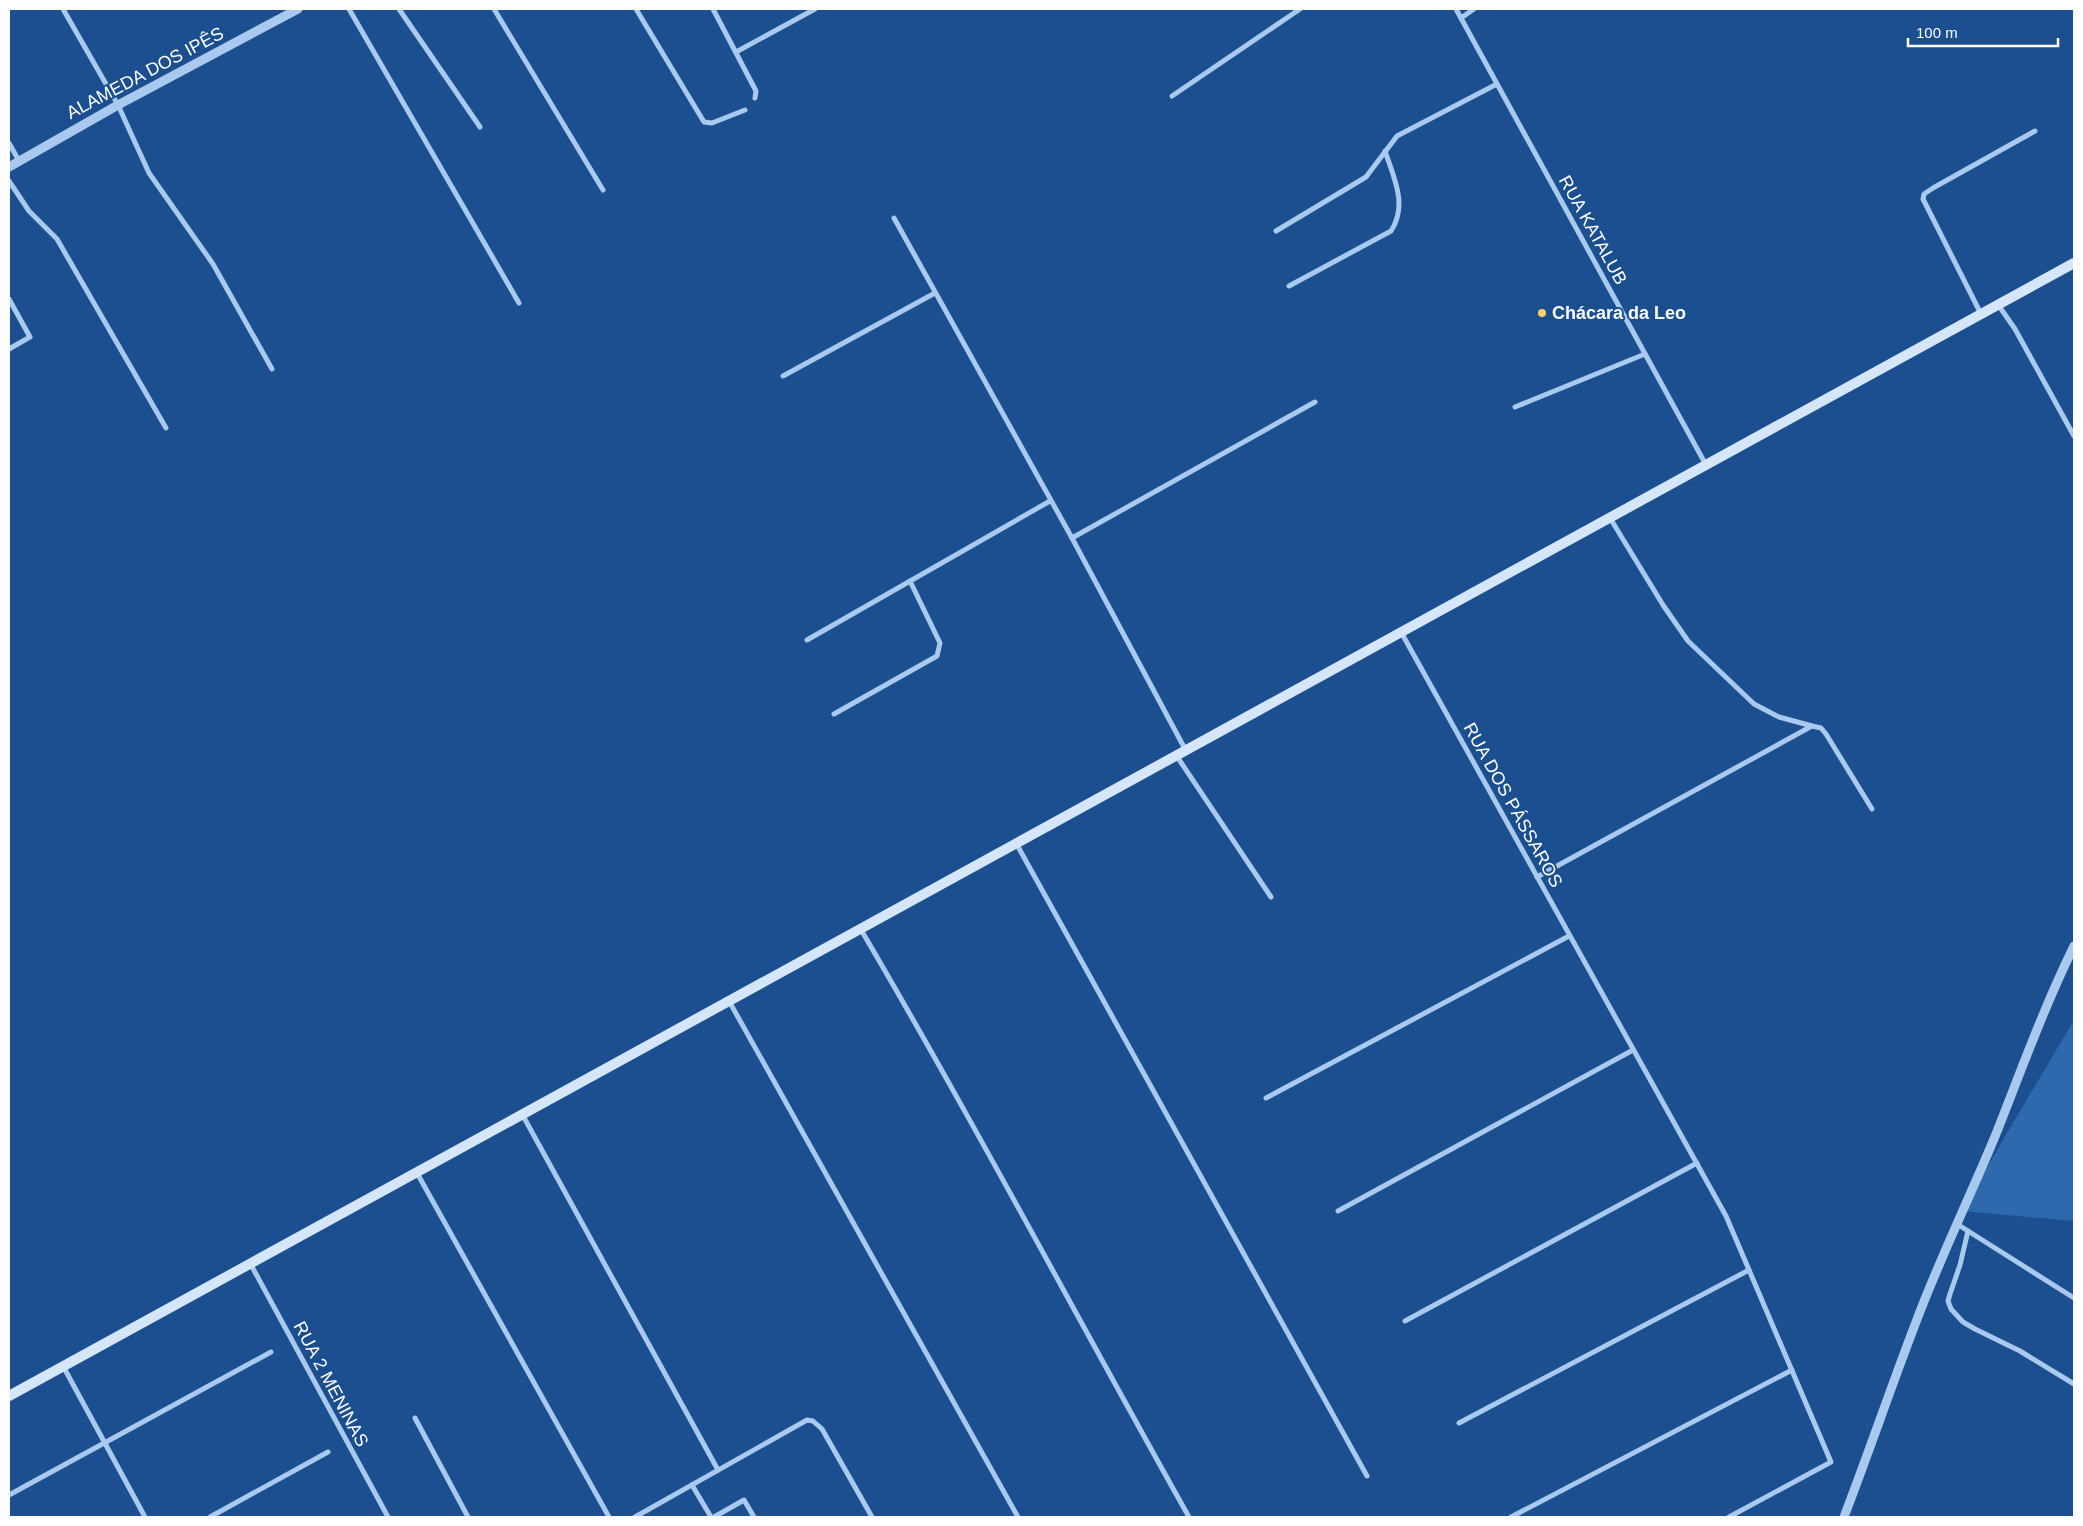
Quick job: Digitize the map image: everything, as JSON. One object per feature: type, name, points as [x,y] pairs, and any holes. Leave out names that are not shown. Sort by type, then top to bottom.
[{"type":"main road","points":[[9,1396],[1609,517],[1981,314],[1999,306],[2074,263]]},
{"type":"street","points":[[64,9],[118,105],[148,173],[213,264],[272,369]]},
{"type":"street","name":"ALAMEDA DOS IPÊS","points":[[9,167],[118,105],[298,9]]},
{"type":"street","points":[[349,9],[519,303]]},
{"type":"street","points":[[399,9],[480,127]]},
{"type":"street","points":[[494,9],[603,190]]},
{"type":"street","points":[[636,9],[704,122],[712,123],[745,110]]},
{"type":"street","points":[[713,9],[756,91],[755,98]]},
{"type":"street","points":[[736,52],[815,9]]},
{"type":"street","points":[[1172,96],[1300,9]]},
{"type":"street","name":"RUA KATALUB","points":[[1456,9],[1706,464]]},
{"type":"street","points":[[1461,18],[1474,9]]},
{"type":"street","points":[[1276,231],[1366,177],[1397,136],[1497,84]]},
{"type":"street","points":[[1981,314],[1923,198],[1924,194],[2035,131]]},
{"type":"street","points":[[9,144],[19,161]]},
{"type":"street","points":[[1289,286],[1391,231],[1397,222],[1400,197],[1385,151]]},
{"type":"street","points":[[9,180],[29,211],[57,239],[166,428]]},
{"type":"street","points":[[894,218],[1072,538],[1180,752],[1271,897]]},
{"type":"street","points":[[783,376],[935,292]]},
{"type":"street","points":[[9,299],[30,337],[9,349]]},
{"type":"street","points":[[1999,306],[2015,329],[2074,436]]},
{"type":"street","points":[[1515,407],[1645,354]]},
{"type":"street","points":[[1072,538],[1315,402]]},
{"type":"street","points":[[807,640],[1050,501]]},
{"type":"street","points":[[1609,517],[1663,605],[1688,641],[1754,704],[1779,717],[1821,728],[1872,809]]},
{"type":"street","points":[[834,714],[937,656],[940,644],[910,581]]},
{"type":"street","name":"RUA DOS PÁSSAROS","points":[[1401,631],[1726,1216],[1831,1462],[1730,1517]]},
{"type":"street","points":[[1537,877],[1812,726]]},
{"type":"street","points":[[1016,843],[1367,1476]]},
{"type":"street","points":[[860,928],[947,1077],[1051,1271],[1189,1517]]},
{"type":"street","points":[[1266,1098],[1569,936]]},
{"type":"street","points":[[1844,1517],[1916,1322],[2029,1053],[2050,994],[2074,946]]},
{"type":"street","points":[[729,1000],[1018,1517]]},
{"type":"street","points":[[1338,1211],[1633,1050]]},
{"type":"street","points":[[522,1114],[718,1470]]},
{"type":"street","points":[[1405,1321],[1697,1163]]},
{"type":"street","points":[[416,1172],[609,1517]]},
{"type":"street","points":[[1956,1224],[2074,1298]]},
{"type":"street","points":[[1968,1231],[1960,1265],[1948,1302],[1951,1309],[1975,1330],[2020,1351],[2074,1384]]},
{"type":"street","name":"RUA 2 MENINAS","points":[[250,1263],[388,1517]]},
{"type":"street","points":[[1459,1423],[1749,1270]]},
{"type":"street","points":[[9,1495],[271,1352]]},
{"type":"street","points":[[63,1366],[146,1517]]},
{"type":"street","points":[[1511,1517],[1792,1370]]},
{"type":"street","points":[[415,1418],[468,1517]]},
{"type":"street","points":[[635,1517],[802,1422],[813,1421],[824,1432],[872,1517]]},
{"type":"street","points":[[210,1517],[328,1452]]},
{"type":"street","points":[[692,1485],[712,1517],[744,1500],[754,1517]]},
{"type":"shaded area","points":[[2074,1020],[2074,1221],[1961,1211]]},
{"type":"place","name":"Chácara da Leo","points":[[1542,313]]}]
